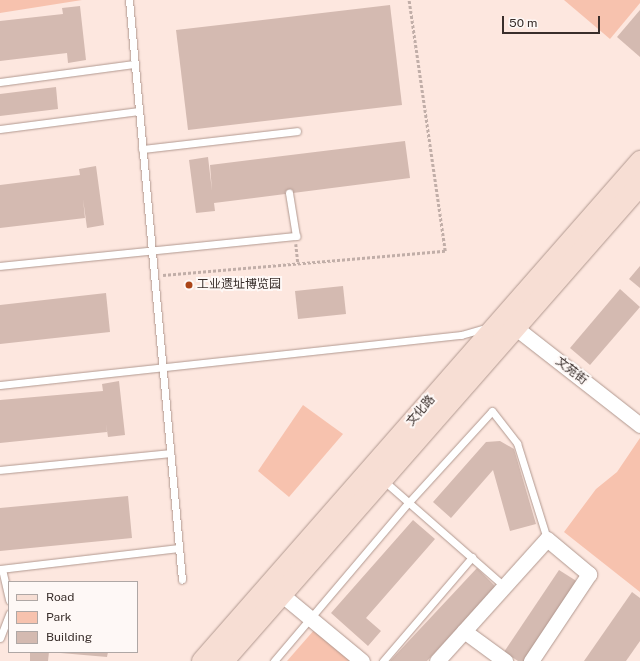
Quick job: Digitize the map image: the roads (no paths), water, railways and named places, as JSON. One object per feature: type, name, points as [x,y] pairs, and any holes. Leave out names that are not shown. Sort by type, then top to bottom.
[{"type":"main road","name":"文化路","points":[[222,661],[382,478],[505,323],[640,161]]},
{"type":"main road","name":"文化路","points":[[202,661],[505,323],[640,184]]},
{"type":"street","name":"文苑街","points":[[505,323],[640,425]]},
{"type":"street","points":[[437,661],[547,539],[589,574],[531,661]]},
{"type":"street","points":[[280,594],[362,661]]},
{"type":"street","points":[[464,631],[505,661]]},
{"type":"lane","points":[[128,0],[182,580]]},
{"type":"lane","points":[[0,82],[134,64]]},
{"type":"lane","points":[[0,129],[139,111]]},
{"type":"lane","points":[[142,149],[297,131]]},
{"type":"lane","points":[[0,266],[296,236],[289,193]]},
{"type":"lane","points":[[0,385],[461,334],[505,323]]},
{"type":"lane","points":[[274,661],[312,619],[409,502],[492,411],[517,443],[547,539]]},
{"type":"lane","points":[[0,470],[170,452]]},
{"type":"lane","points":[[382,478],[504,586]]},
{"type":"lane","points":[[8,596],[1,569],[179,548]]},
{"type":"lane","points":[[383,661],[472,557]]},
{"type":"lane","points":[[0,638],[8,617]]},
{"type":"place","name":"工业遗址博览园","points":[[189,285]]}]
